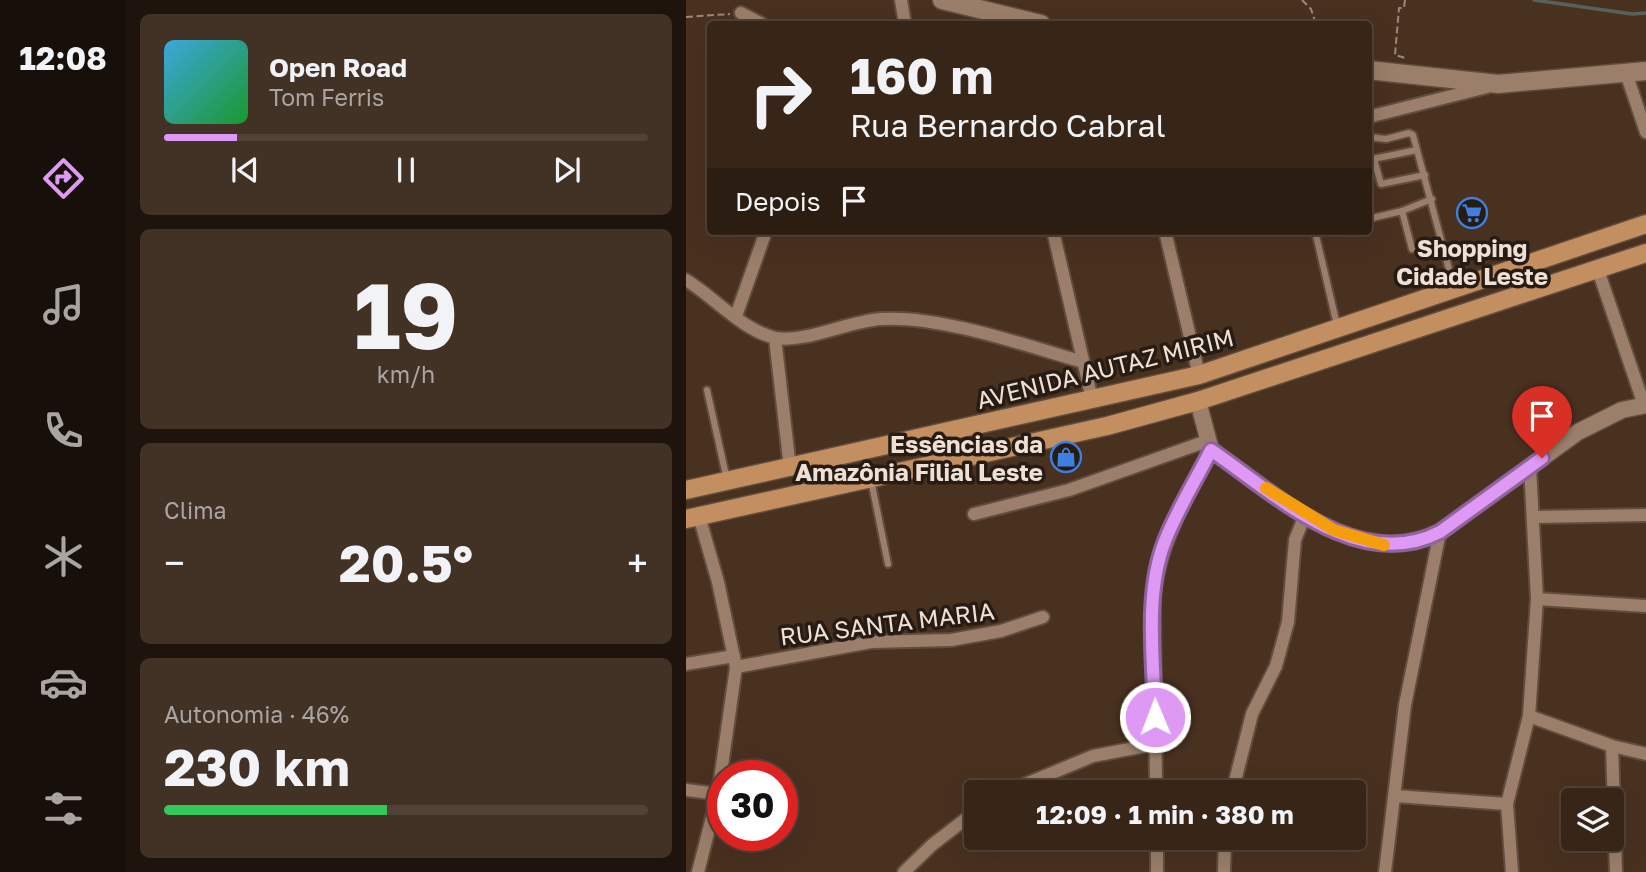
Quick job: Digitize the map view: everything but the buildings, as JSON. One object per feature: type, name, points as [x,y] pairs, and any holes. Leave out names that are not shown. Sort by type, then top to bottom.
[{"type":"main road","points":[[942,0],[1029,21]]},
{"type":"main road","points":[[1372,71],[1499,84],[1646,71]]},
{"type":"main road","name":"AVENIDA AUTAZ MIRIM","points":[[686,490],[1199,375],[1646,224]]},
{"type":"main road","name":"AVENIDA AUTAZ MIRIM","points":[[692,518],[1107,426],[1198,401],[1646,253]]},
{"type":"street","points":[[901,0],[904,21]]},
{"type":"street","points":[[741,13],[756,21]]},
{"type":"street","points":[[1626,73],[1646,132]]},
{"type":"street","points":[[1372,116],[1499,84]]},
{"type":"street","points":[[736,316],[765,235]]},
{"type":"street","points":[[1054,235],[1080,360],[1092,399]]},
{"type":"street","points":[[1165,235],[1199,375]]},
{"type":"street","points":[[1209,446],[1305,515],[1334,530],[1375,544],[1412,543],[1440,532],[1601,419],[1645,405],[1598,270]]},
{"type":"street","points":[[686,280],[736,316],[775,338],[793,338],[848,323],[883,318],[911,320],[1003,339],[1080,360]]},
{"type":"street","points":[[775,338],[790,468]]},
{"type":"street","points":[[1156,780],[1154,593],[1165,542],[1209,446],[1198,401]]},
{"type":"street","points":[[974,514],[1069,490],[1209,446]]},
{"type":"street","points":[[1512,872],[1507,804],[1529,716],[1537,599],[1535,517],[1530,467]]},
{"type":"street","points":[[1235,780],[1252,714],[1276,666],[1288,622],[1295,540],[1305,515]]},
{"type":"street","points":[[1535,517],[1646,515]]},
{"type":"street","points":[[692,518],[718,582],[735,661],[722,760]]},
{"type":"street","points":[[1385,872],[1405,705],[1440,532]]},
{"type":"street","points":[[1537,599],[1646,606]]},
{"type":"street","name":"RUA SANTA MARIA","points":[[686,664],[735,661],[871,642],[951,640],[1001,631],[1042,617]]},
{"type":"street","points":[[1529,716],[1612,746],[1646,754]]},
{"type":"street","points":[[1035,780],[1093,756],[1156,744]]},
{"type":"street","points":[[1612,746],[1616,872]]},
{"type":"street","points":[[686,790],[707,793]]},
{"type":"street","points":[[1395,796],[1507,804]]},
{"type":"street","points":[[904,872],[932,845],[964,820]]},
{"type":"street","points":[[698,872],[707,837]]},
{"type":"street","points":[[1157,850],[1157,872]]},
{"type":"street","points":[[1224,872],[1225,850]]},
{"type":"lane","points":[[1372,137],[1386,139],[1409,133],[1413,135],[1454,289]]},
{"type":"lane","points":[[1372,159],[1417,150]]},
{"type":"lane","points":[[1372,162],[1381,184],[1424,175]]},
{"type":"lane","points":[[1372,218],[1402,211],[1432,199]]},
{"type":"lane","points":[[1402,211],[1412,250]]},
{"type":"lane","points":[[1317,235],[1338,327]]},
{"type":"lane","points":[[706,390],[727,481]]},
{"type":"lane","points":[[871,478],[888,564]]},
{"type":"path","points":[[1302,0],[1311,9],[1316,21]]},
{"type":"path","points":[[1403,75],[1406,56],[1395,55],[1399,8],[1405,8],[1405,0]]},
{"type":"path","points":[[686,17],[741,13]]},
{"type":"waterway","points":[[1534,0],[1632,14],[1646,13]]},
{"type":"slow traffic","points":[[1266,488],[1305,515],[1334,530],[1384,545]]},
{"type":"place","name":"Shopping Cidade Leste","points":[[1472,213]]},
{"type":"place","name":"Essências da Amazônia Filial Leste","points":[[1066,457]]},
{"type":"route","points":[[1155,717],[1154,593],[1158,566],[1165,542],[1211,450],[1305,515],[1354,538],[1396,546],[1426,539],[1440,532],[1542,458]]}]
